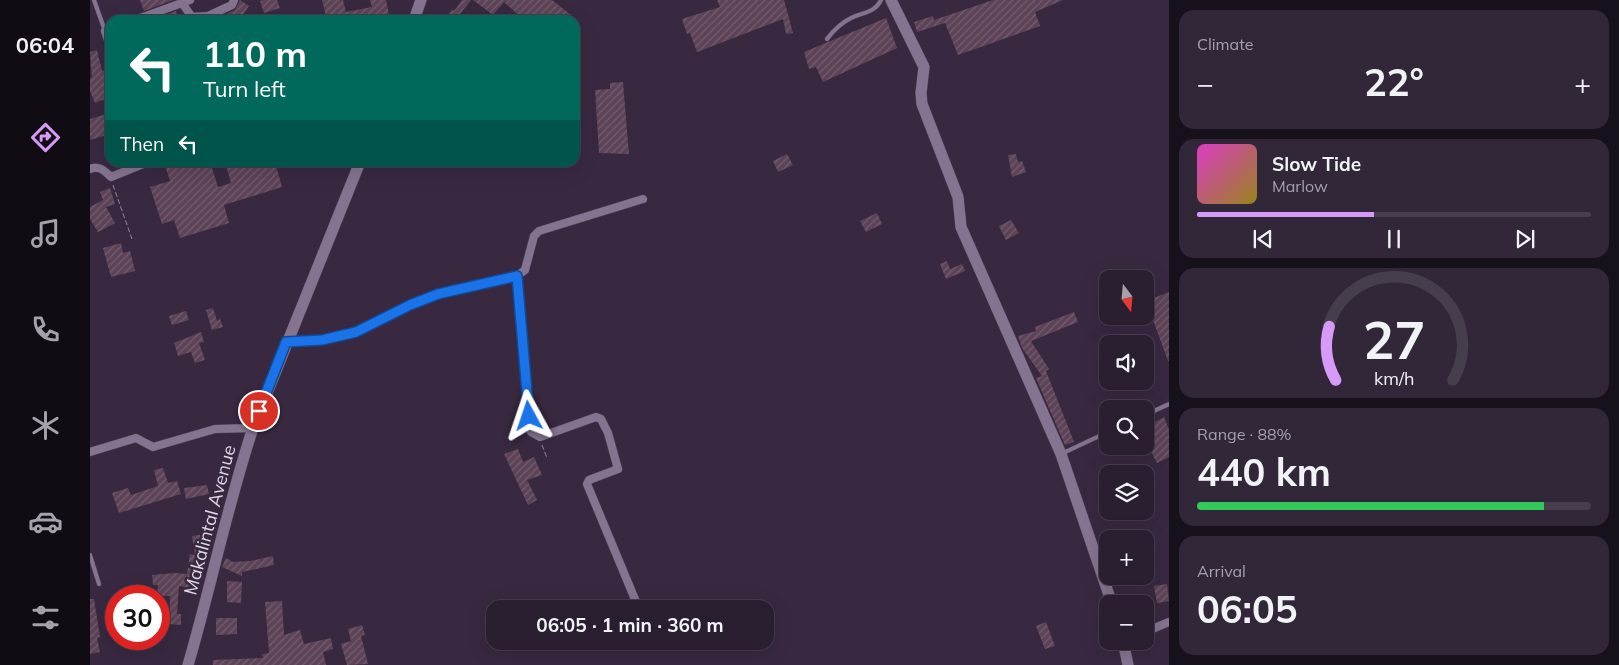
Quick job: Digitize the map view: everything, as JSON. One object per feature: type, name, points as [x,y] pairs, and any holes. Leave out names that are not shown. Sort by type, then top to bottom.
[{"type":"street","points":[[149,15],[190,0]]},
{"type":"street","points":[[210,15],[232,5],[234,0]]},
{"type":"street","points":[[416,15],[421,0]]},
{"type":"street","points":[[891,0],[924,67],[920,93],[922,104],[958,198],[961,227],[1061,454],[1109,595]]},
{"type":"street","points":[[182,3],[191,15]]},
{"type":"street","points":[[90,169],[94,167],[104,170],[110,178],[136,167]]},
{"type":"street","name":"Makalintal Avenue","points":[[188,665],[239,470],[253,428],[358,167]]},
{"type":"street","points":[[286,342],[322,340],[356,332],[410,305],[438,294],[517,276],[525,270],[534,236],[539,232],[643,199]]},
{"type":"street","points":[[517,276],[531,432],[540,437],[596,417],[601,419],[608,433],[618,469],[589,480],[587,484],[635,600]]},
{"type":"street","points":[[90,452],[136,438],[153,447],[215,430],[253,428]]},
{"type":"street","points":[[1154,628],[1169,622]]},
{"type":"street","points":[[1125,650],[1128,665]]},
{"type":"lane","points":[[94,0],[105,24]]},
{"type":"lane","points":[[827,39],[834,30],[851,18],[877,8],[881,0]]},
{"type":"lane","points":[[1154,411],[1169,404]]},
{"type":"lane","points":[[1061,454],[1099,436]]},
{"type":"lane","points":[[90,555],[98,584]]},
{"type":"path","points":[[110,178],[132,239]]},
{"type":"path","points":[[540,437],[546,458]]},
{"type":"building","points":[[140,0],[173,0],[144,11]]},
{"type":"building","points":[[240,0],[249,6],[243,15],[224,15],[235,10]]},
{"type":"building","points":[[277,0],[280,8],[264,13],[260,1]]},
{"type":"building","points":[[322,0],[343,0],[346,12],[372,7],[370,0],[386,0],[389,15],[326,15]]},
{"type":"building","points":[[462,0],[471,0],[460,14],[462,15],[448,15],[452,9],[454,11]]},
{"type":"building","points":[[473,0],[552,0],[571,15],[518,15],[504,2],[493,15]]},
{"type":"building","points":[[717,0],[784,0],[793,33],[786,34],[783,19],[697,52],[690,33],[687,34],[682,19],[720,7]]},
{"type":"building","points":[[993,0],[1063,0],[1035,12],[1040,26],[958,55],[945,23],[917,32],[914,22],[933,16],[934,20]]},
{"type":"building","points":[[176,11],[177,15],[165,15]]},
{"type":"building","points":[[886,18],[897,48],[823,82],[816,67],[809,69],[804,52]]},
{"type":"building","points":[[97,50],[102,71],[105,70],[105,99],[95,103],[90,91],[90,78],[92,78],[90,52]]},
{"type":"building","points":[[623,82],[629,154],[599,153],[595,90],[610,89],[610,83]]},
{"type":"building","points":[[105,114],[105,136],[90,140],[90,119]]},
{"type":"building","points":[[787,154],[793,165],[778,172],[773,161]]},
{"type":"building","points":[[1016,154],[1018,162],[1022,161],[1026,172],[1012,177],[1008,155]]},
{"type":"building","points":[[166,167],[212,167],[218,187],[231,183],[226,167],[276,167],[282,187],[224,205],[229,223],[180,238],[174,220],[162,224],[150,187],[170,181]]},
{"type":"building","points":[[110,188],[115,204],[106,207],[115,223],[98,232],[90,219],[90,207],[103,200],[100,192]]},
{"type":"building","points":[[877,213],[882,224],[866,232],[860,221]]},
{"type":"building","points":[[1011,220],[1019,233],[1006,240],[999,226]]},
{"type":"building","points":[[121,243],[123,253],[130,251],[135,271],[111,277],[103,248]]},
{"type":"building","points":[[947,261],[950,269],[962,264],[965,271],[946,279],[940,264]]},
{"type":"building","points":[[1169,292],[1169,361],[1154,323],[1154,298]]},
{"type":"building","points":[[213,308],[217,321],[220,319],[223,327],[212,330],[206,310]]},
{"type":"building","points":[[186,311],[189,320],[172,325],[169,316]]},
{"type":"building","points":[[1074,312],[1078,322],[1031,341],[1049,369],[1046,371],[1074,442],[1065,445],[1036,378],[1042,376],[1022,348],[1018,336],[1036,331],[1035,327]]},
{"type":"building","points":[[201,332],[204,342],[199,343],[205,360],[195,363],[191,352],[178,356],[174,343]]},
{"type":"building","points":[[1164,417],[1169,430],[1169,457],[1157,463],[1153,455],[1154,423]]},
{"type":"building","points":[[518,449],[523,462],[534,457],[542,475],[527,480],[537,500],[528,505],[504,454]]},
{"type":"building","points":[[163,468],[168,483],[177,481],[181,494],[119,513],[112,493],[128,488],[131,495],[158,486],[154,470]]},
{"type":"building","points":[[207,485],[209,494],[186,499],[184,488]]},
{"type":"building","points":[[205,534],[208,549],[202,550],[199,570],[195,569],[192,588],[179,586],[177,614],[181,614],[181,625],[170,624],[170,585],[153,585],[152,575],[187,574],[190,554],[195,555],[192,536]]},
{"type":"building","points":[[273,556],[274,565],[242,572],[242,576],[222,567],[226,558],[233,562],[250,561]]},
{"type":"building","points":[[227,581],[242,582],[241,603],[227,602]]},
{"type":"building","points":[[1167,584],[1169,601],[1157,603],[1154,586]]},
{"type":"building","points":[[90,599],[94,599],[100,637],[97,638],[100,652],[90,654]]},
{"type":"building","points":[[282,601],[284,635],[300,630],[304,644],[331,638],[333,649],[323,652],[326,665],[213,665],[213,660],[263,658],[262,654],[269,653],[265,602]]},
{"type":"building","points":[[216,618],[237,618],[237,634],[216,635]]},
{"type":"building","points":[[1046,622],[1055,646],[1045,649],[1036,626]]},
{"type":"building","points":[[362,625],[365,635],[361,636],[368,664],[347,665],[341,644],[351,641],[348,629]]},
{"type":"route","points":[[259,411],[286,342],[322,340],[356,332],[410,305],[438,294],[517,276],[529,416]]}]
